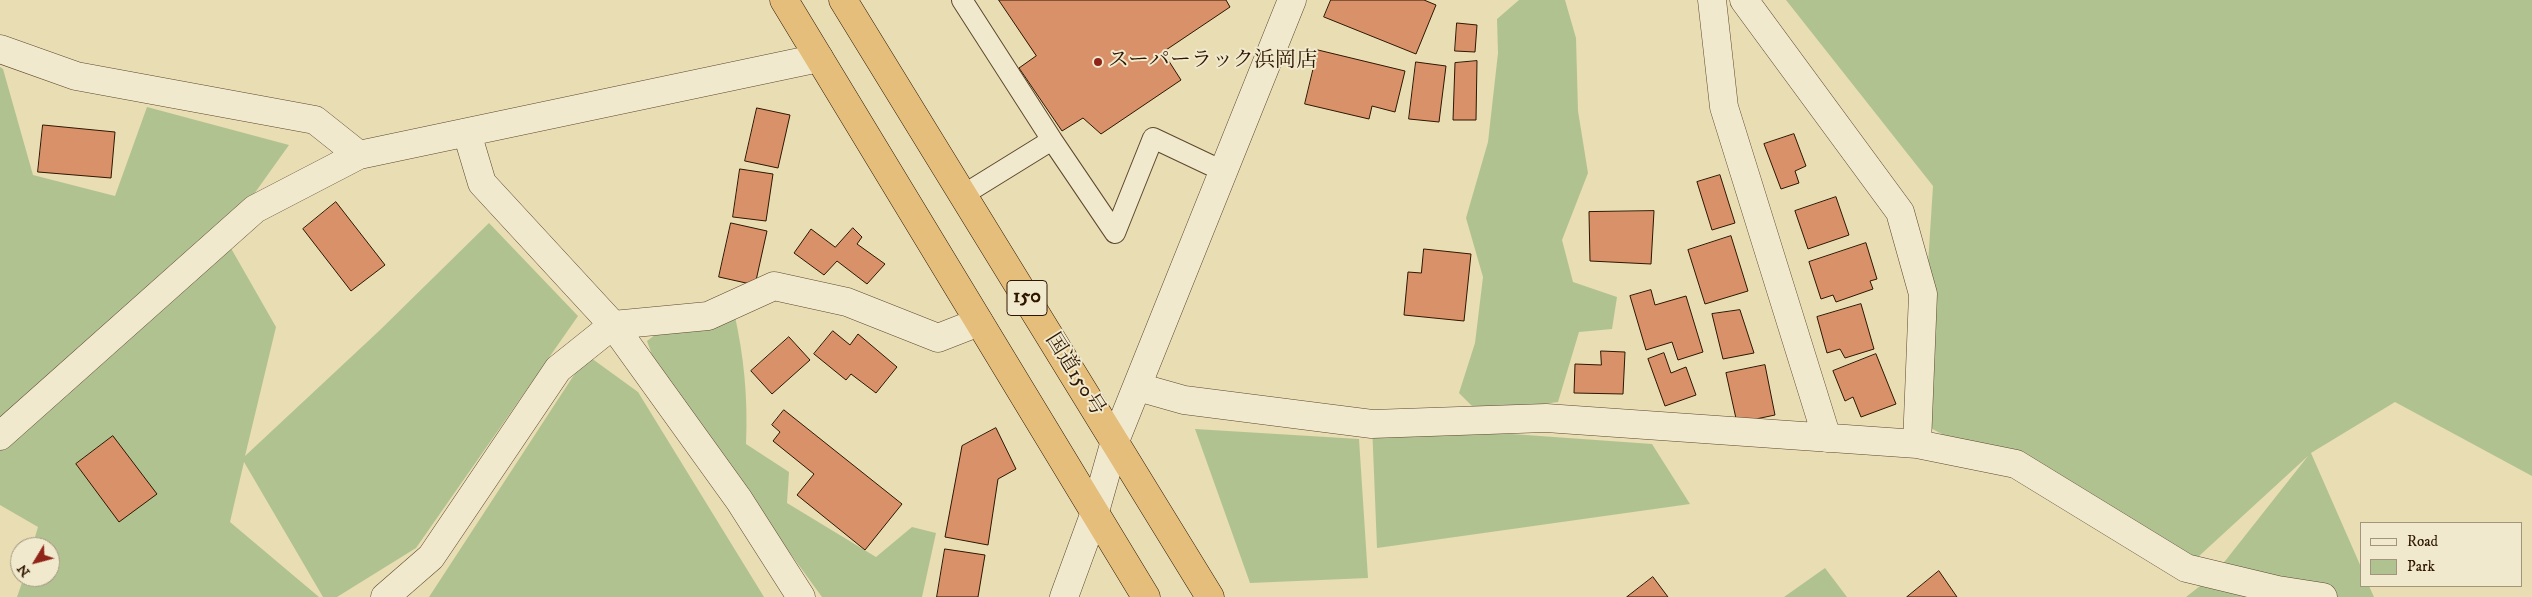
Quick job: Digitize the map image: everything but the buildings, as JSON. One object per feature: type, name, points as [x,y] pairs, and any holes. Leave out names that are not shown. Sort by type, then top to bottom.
[{"type":"highway","name":"150","points":[[784,0],[1146,597]]},
{"type":"highway","name":"国道150号","points":[[846,1],[1210,597]]},
{"type":"street","points":[[1064,597],[1094,514],[1115,442],[1292,0]]},
{"type":"street","points":[[1712,0],[1724,107],[1827,438]]},
{"type":"street","points":[[1744,0],[1900,212],[1923,294],[1917,444]]},
{"type":"street","points":[[0,49],[76,76],[315,120],[359,155]]},
{"type":"street","points":[[0,436],[255,208],[359,155],[818,58]]},
{"type":"street","points":[[467,133],[482,184],[613,325],[738,500],[801,597]]},
{"type":"street","points":[[385,597],[431,557],[558,369],[613,325],[708,316],[774,286],[847,302],[938,338],[979,322]]},
{"type":"street","points":[[1138,386],[1184,400],[1372,424],[1546,418],[1917,444],[2016,464],[2186,568],[2279,594],[2323,597]]},
{"type":"lane","points":[[962,0],[1052,140],[1115,233],[1153,138],[1210,165]]},
{"type":"lane","points":[[963,195],[1052,140]]},
{"type":"green space","points":[[1519,0],[1565,0],[1576,38],[1578,111],[1588,173],[1562,240],[1573,282],[1617,297],[1612,329],[1579,332],[1558,402],[1479,413],[1459,393],[1475,343],[1483,277],[1466,218],[1488,142],[1498,53],[1497,19]]},
{"type":"green space","points":[[1786,0],[2532,0],[2532,476],[2395,402],[2311,453],[2360,565],[2360,587],[2369,587],[2374,597],[2186,597],[2214,575],[2308,456],[2186,568],[1918,421],[1933,186]]},
{"type":"green space","points":[[0,67],[3,69],[33,175],[115,196],[147,107],[289,145],[224,236],[276,327],[245,456],[380,330],[489,223],[578,316],[416,548],[337,597],[323,597],[244,462],[230,522],[319,597],[17,597],[20,587],[60,587],[60,537],[35,537],[38,527],[0,505]]},
{"type":"green space","points":[[734,312],[744,377],[746,444],[789,472],[787,503],[876,557],[912,527],[936,533],[922,597],[822,597],[658,372],[647,341],[665,327]]},
{"type":"green space","points":[[587,355],[638,392],[764,597],[429,597]]},
{"type":"green space","points":[[1372,424],[1652,444],[1690,504],[1377,548]]},
{"type":"green space","points":[[1195,429],[1359,439],[1368,578],[1250,583]]},
{"type":"green space","points":[[1825,568],[1847,597],[1784,597]]},
{"type":"place","name":"スーパーラック浜岡店","points":[[1098,62]]}]
